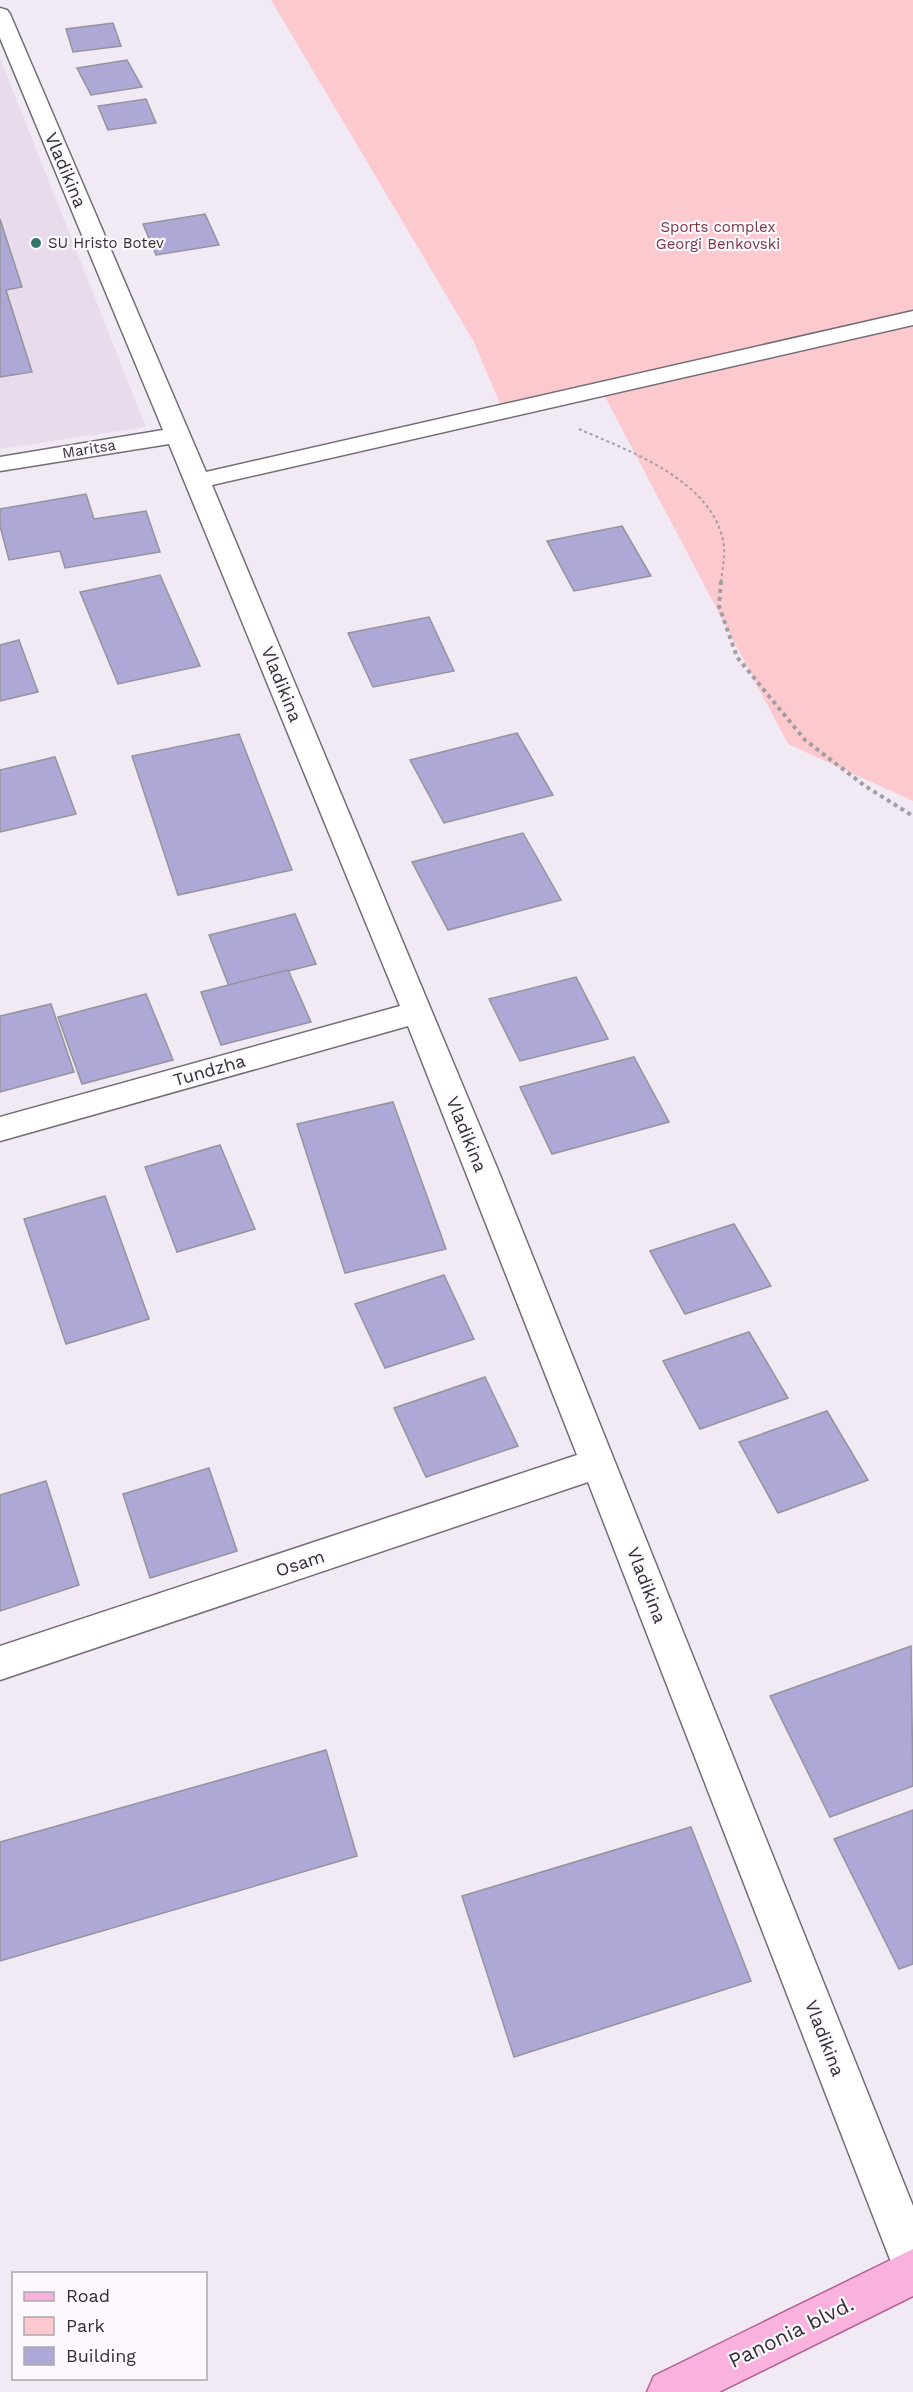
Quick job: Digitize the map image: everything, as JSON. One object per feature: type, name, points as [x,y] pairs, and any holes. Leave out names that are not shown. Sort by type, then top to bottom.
[{"type":"main road","name":"Panonia blvd.","points":[[670,2392],[913,2272]]},
{"type":"street","name":"Vladikina","points":[[0,14],[198,481],[418,1012],[599,1463],[913,2262]]},
{"type":"street","points":[[198,481],[913,318]]},
{"type":"street","name":"Maritsa","points":[[0,464],[177,435]]},
{"type":"street","name":"Tundzha","points":[[0,1129],[418,1012]]},
{"type":"street","name":"Osam","points":[[0,1663],[599,1463]]},
{"type":"path","points":[[544,402],[585,433],[662,466],[702,500],[720,530],[724,548],[719,606],[737,657],[805,740],[865,786],[913,816]]},
{"type":"shaded area","name":"SU Hristo Botev","points":[[0,58],[146,427],[0,449]]},
{"type":"green space","name":"Sports complex Georgi Benkovski","points":[[271,0],[913,0],[913,801],[788,744],[601,389],[503,411],[474,342]]},
{"type":"building","points":[[113,23],[121,46],[73,52],[66,29]]},
{"type":"building","points":[[127,60],[142,87],[91,95],[77,68]]},
{"type":"building","points":[[146,99],[156,123],[108,130],[98,106]]},
{"type":"building","points":[[205,214],[219,245],[156,255],[143,224]]},
{"type":"building","points":[[0,219],[22,287],[6,290],[32,372],[0,377]]},
{"type":"building","points":[[86,494],[94,519],[146,511],[160,552],[65,568],[60,551],[9,560],[0,526],[0,509]]},
{"type":"building","points":[[622,526],[651,576],[574,591],[547,541]]},
{"type":"building","points":[[160,575],[200,666],[118,684],[80,592]]},
{"type":"building","points":[[429,617],[454,671],[373,687],[348,633]]},
{"type":"building","points":[[19,640],[38,692],[0,701],[0,645]]},
{"type":"building","points":[[517,733],[553,795],[444,823],[410,760]]},
{"type":"building","points":[[239,734],[292,870],[178,895],[132,756]]},
{"type":"building","points":[[55,757],[76,814],[0,832],[0,770]]},
{"type":"building","points":[[523,833],[561,900],[448,930],[412,862]]},
{"type":"building","points":[[295,914],[316,964],[229,986],[209,935]]},
{"type":"building","points":[[288,970],[311,1022],[221,1045],[201,992]]},
{"type":"building","points":[[576,977],[608,1039],[520,1061],[489,999]]},
{"type":"building","points":[[146,994],[173,1060],[82,1084],[58,1017]]},
{"type":"building","points":[[51,1004],[74,1072],[0,1092],[0,1016]]},
{"type":"building","points":[[634,1057],[669,1122],[552,1154],[520,1087]]},
{"type":"building","points":[[393,1102],[446,1249],[345,1273],[297,1124]]},
{"type":"building","points":[[220,1145],[255,1229],[177,1252],[145,1167]]},
{"type":"building","points":[[105,1196],[149,1319],[66,1344],[24,1219]]},
{"type":"building","points":[[734,1224],[771,1286],[685,1314],[650,1251]]},
{"type":"building","points":[[444,1275],[474,1339],[385,1368],[355,1304]]},
{"type":"building","points":[[749,1332],[788,1398],[700,1429],[663,1361]]},
{"type":"building","points":[[485,1377],[518,1446],[426,1477],[394,1408]]},
{"type":"building","points":[[827,1411],[868,1480],[778,1513],[739,1442]]},
{"type":"building","points":[[209,1468],[237,1551],[150,1578],[123,1494]]},
{"type":"building","points":[[46,1481],[79,1585],[0,1611],[0,1495]]},
{"type":"building","points":[[911,1646],[913,1786],[830,1817],[770,1696]]},
{"type":"building","points":[[326,1750],[357,1856],[0,1961],[0,1842]]},
{"type":"building","points":[[913,1810],[913,1964],[899,1969],[834,1839]]},
{"type":"building","points":[[691,1827],[751,1981],[514,2057],[462,1896]]},
{"type":"place","name":"SU Hristo Botev","points":[[36,243]]}]
